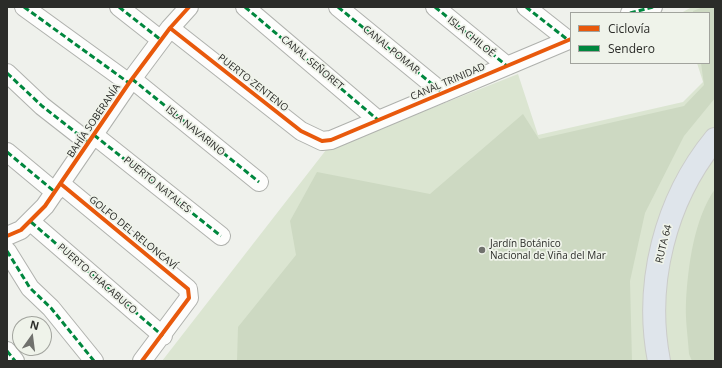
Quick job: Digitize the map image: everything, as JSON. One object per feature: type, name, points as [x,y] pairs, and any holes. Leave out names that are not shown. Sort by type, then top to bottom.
[{"type":"highway","name":"RUTA 64","points":[[659,361],[655,308],[656,286],[663,243],[677,202],[686,183],[715,139]]},
{"type":"highway","name":"RUTA 64","points":[[673,361],[668,317],[670,278],[675,249],[690,206],[715,162]]},
{"type":"street","name":"ISLA NAVARINO","points":[[24,7],[130,81],[259,182]]},
{"type":"street","name":"PUERTO ZENTENO","points":[[119,7],[166,34],[301,131],[322,141],[331,140]]},
{"type":"street","name":"BAHÍA SOBERANÍA","points":[[7,236],[21,230],[31,222],[58,188],[130,81],[189,7]]},
{"type":"street","name":"CANAL SEÑORET","points":[[245,7],[378,120]]},
{"type":"street","name":"CANAL POMAR","points":[[338,7],[443,93]]},
{"type":"street","name":"ISLA CHILOÉ","points":[[435,7],[507,66]]},
{"type":"street","points":[[526,7],[569,40]]},
{"type":"street","name":"CANAL TRINIDAD","points":[[331,140],[569,40]]},
{"type":"street","name":"PUERTO NATALES","points":[[7,73],[42,106],[91,138],[221,236]]},
{"type":"street","name":"GOLFO DEL RELONCAVÍ","points":[[7,152],[58,188],[185,285],[190,293],[189,298],[163,336]]},
{"type":"street","name":"PUERTO CHACABUCO","points":[[31,222],[163,336]]},
{"type":"street","points":[[7,251],[30,288],[51,308],[94,361]]},
{"type":"street","points":[[142,361],[163,336]]},
{"type":"street","points":[[7,351],[15,361]]},
{"type":"green space","name":"Jardín Botánico Nacional de Viña del Mar","points":[[692,7],[715,7],[715,361],[162,361],[326,150],[518,74],[538,135],[683,102],[703,82],[697,64],[710,64],[710,12],[683,12]]},
{"type":"green space","name":"Jardín Botánico Nacional de Viña del Mar","points":[[703,7],[715,7],[715,98],[684,136],[645,213],[630,281],[632,361],[237,361],[238,327],[296,255],[290,221],[317,172],[430,194],[523,114],[539,139],[684,106],[704,85],[701,64],[710,64],[710,12],[693,11]]},
{"type":"green space","points":[[715,189],[715,361],[692,361],[689,354],[686,315],[688,273],[697,228],[708,201]]},
{"type":"marked path","points":[[24,7],[129,83]]},
{"type":"marked path","points":[[119,7],[161,40]]},
{"type":"marked path","points":[[245,7],[378,120]]},
{"type":"marked path","points":[[338,7],[443,93]]},
{"type":"marked path","points":[[435,7],[507,66]]},
{"type":"marked path","points":[[526,7],[568,40]]},
{"type":"marked path","points":[[634,12],[653,7]]},
{"type":"marked path","points":[[7,73],[42,106],[88,142]]},
{"type":"marked path","points":[[132,79],[259,182]]},
{"type":"marked path","points":[[94,135],[221,236]]},
{"type":"marked path","points":[[7,152],[55,192]]},
{"type":"marked path","points":[[31,222],[163,336]]},
{"type":"marked path","points":[[7,251],[30,288],[51,308],[94,361]]},
{"type":"marked path","points":[[7,351],[15,361]]},
{"type":"cycle path","points":[[7,236],[21,230],[45,206],[129,83],[170,28],[189,7]]},
{"type":"cycle path","points":[[170,28],[301,131],[322,141],[331,140],[570,39]]},
{"type":"cycle path","points":[[61,184],[188,289],[189,298],[142,361]]},
{"type":"place","name":"Jardín Botánico Nacional de Viña del Mar","points":[[482,250]]}]
